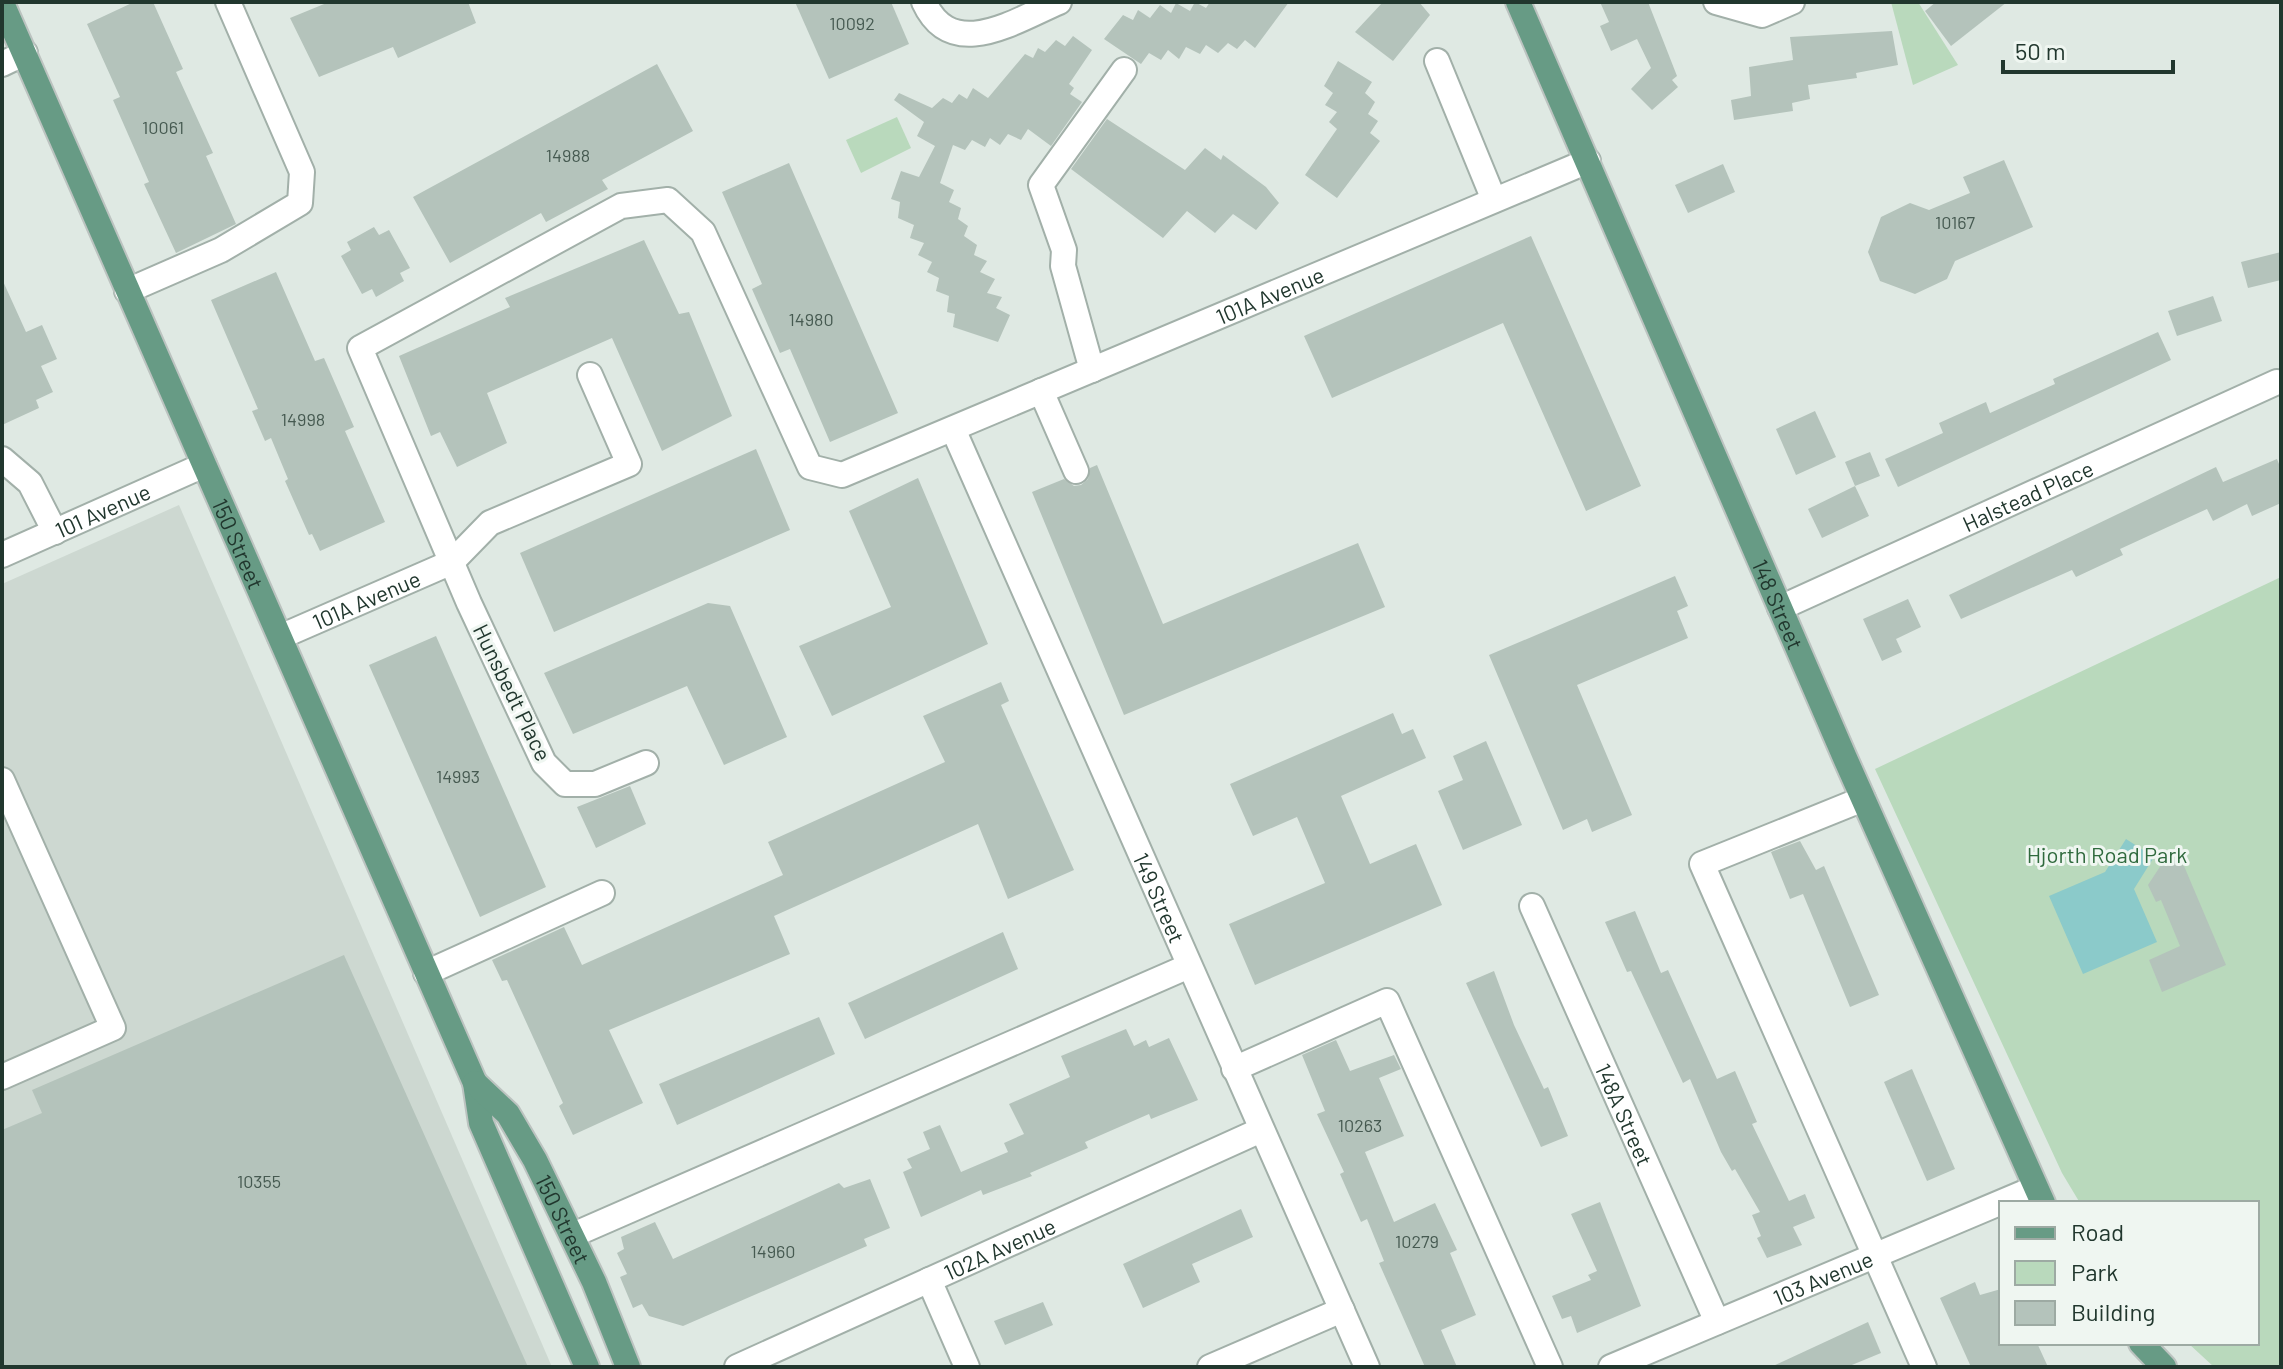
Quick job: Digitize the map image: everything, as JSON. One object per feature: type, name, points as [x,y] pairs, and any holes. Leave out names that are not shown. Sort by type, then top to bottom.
[{"type":"main road","name":"148 Street","points":[[1518,2],[1863,799],[2039,1196]]},
{"type":"main road","name":"150 Street","points":[[2,3],[475,1083],[481,1123],[587,1367]]},
{"type":"main road","name":"150 Street","points":[[475,1083],[508,1114],[573,1235],[628,1367]]},
{"type":"main road","points":[[2143,1345],[2164,1367]]},
{"type":"street","points":[[127,291],[221,250],[300,203],[302,172],[228,2]]},
{"type":"street","points":[[924,2],[933,22],[952,33],[983,33],[1059,2]]},
{"type":"street","points":[[1716,2],[1762,15],[1792,2]]},
{"type":"street","points":[[2,64],[25,53]]},
{"type":"street","points":[[1437,61],[1494,200]]},
{"type":"street","points":[[1092,370],[1063,266],[1064,250],[1041,185],[1124,70]]},
{"type":"street","name":"101A Avenue","points":[[953,429],[1588,161]]},
{"type":"street","name":"Hunsbedt Place","points":[[646,763],[595,784],[565,784],[544,763],[452,562],[360,348],[621,206],[668,200],[703,232],[810,467],[842,475],[953,429]]},
{"type":"street","points":[[452,562],[490,523],[629,464],[590,375]]},
{"type":"street","name":"Halstead Place","points":[[1780,608],[2277,382]]},
{"type":"street","points":[[1041,391],[1076,471]]},
{"type":"street","name":"149 Street","points":[[953,429],[1367,1367]]},
{"type":"street","points":[[2,459],[30,483],[55,532]]},
{"type":"street","name":"101 Avenue","points":[[2,555],[204,465]]},
{"type":"street","name":"101A Avenue","points":[[280,637],[452,562]]},
{"type":"street","points":[[2,780],[113,1028],[2,1077]]},
{"type":"street","points":[[1863,799],[1702,864],[1924,1367]]},
{"type":"street","points":[[426,973],[602,893]]},
{"type":"street","name":"148A Street","points":[[1532,906],[1717,1322]]},
{"type":"street","points":[[573,1235],[1189,966]]},
{"type":"street","points":[[1234,1069],[1387,1001],[1550,1367]]},
{"type":"street","name":"102A Avenue","points":[[737,1367],[1261,1130]]},
{"type":"street","name":"103 Avenue","points":[[1611,1367],[1874,1256],[1999,1211]]},
{"type":"street","points":[[929,1280],[967,1367]]},
{"type":"street","points":[[1210,1367],[1342,1310]]},
{"type":"shaded area","points":[[179,505],[552,1367],[2,1367],[2,584]]},
{"type":"green space","points":[[1891,2],[1918,2],[1958,65],[1913,85]]},
{"type":"green space","points":[[897,117],[911,148],[861,173],[846,140]]},
{"type":"green space","name":"Hjorth Road Park","points":[[2281,577],[2281,1367],[2214,1367],[2190,1345],[2259,1345],[2259,1201],[2079,1201],[2062,1173],[1875,769]]},
{"type":"water","points":[[2126,839],[2154,857],[2134,889],[2157,942],[2083,974],[2049,896],[2105,872]]},
{"type":"building","points":[[134,2],[153,2],[183,69],[176,72],[213,153],[206,156],[236,224],[176,253],[144,184],[149,182],[113,100],[120,97],[87,24]]},
{"type":"building","points":[[329,2],[468,2],[476,23],[398,58],[393,47],[319,77],[290,18]]},
{"type":"building","points":[[795,2],[891,2],[909,44],[829,79]]},
{"type":"building","points":[[1195,2],[1206,8],[1210,2],[1289,2],[1255,48],[1245,40],[1237,49],[1228,43],[1218,53],[1206,45],[1200,54],[1186,47],[1179,59],[1168,50],[1161,60],[1149,53],[1141,64],[1104,39],[1123,15],[1133,20],[1138,10],[1150,18],[1160,5],[1171,13],[1176,3],[1190,11]]},
{"type":"building","points":[[1383,2],[1419,2],[1430,15],[1393,61],[1355,32]]},
{"type":"building","points":[[1600,2],[1648,2],[1677,76],[1672,80],[1678,87],[1652,110],[1631,89],[1651,68],[1637,39],[1611,51],[1600,26],[1609,22]]},
{"type":"building","points":[[1936,2],[2007,2],[1951,46],[1925,11]]},
{"type":"building","points":[[1892,31],[1898,65],[1856,73],[1857,78],[1808,85],[1810,99],[1792,103],[1793,111],[1734,120],[1731,100],[1751,96],[1749,67],[1793,60],[1790,37]]},
{"type":"building","points":[[1073,36],[1092,50],[1069,84],[1074,88],[1070,94],[1082,102],[1051,146],[1028,129],[1021,140],[1008,134],[1000,145],[990,138],[985,147],[972,140],[965,150],[953,145],[940,183],[954,190],[949,202],[961,208],[958,219],[968,226],[964,236],[977,245],[974,255],[987,261],[980,272],[995,279],[987,293],[1002,297],[996,308],[1010,315],[998,342],[953,327],[955,314],[947,312],[949,296],[936,291],[939,278],[927,272],[932,262],[918,255],[924,243],[910,238],[914,225],[898,218],[900,202],[891,199],[901,171],[919,177],[935,146],[917,136],[924,122],[894,100],[899,93],[932,108],[943,98],[952,103],[959,94],[967,99],[973,88],[988,98],[1025,54],[1033,58],[1038,48],[1045,52],[1056,40],[1065,46]]},
{"type":"building","points":[[1338,61],[1372,82],[1365,93],[1375,102],[1368,114],[1378,121],[1370,133],[1380,141],[1337,198],[1305,175],[1337,129],[1329,122],[1337,112],[1325,105],[1333,93],[1324,86]]},
{"type":"building","points":[[657,64],[693,131],[602,180],[608,189],[546,222],[541,213],[450,263],[413,197]]},
{"type":"building","points":[[1107,119],[1185,170],[1205,148],[1221,160],[1223,155],[1266,187],[1279,203],[1256,230],[1233,214],[1215,233],[1187,211],[1163,238],[1071,169]]},
{"type":"building","points":[[2004,160],[2033,227],[1955,261],[1947,279],[1915,294],[1880,281],[1868,252],[1881,217],[1910,203],[1929,210],[1970,193],[1963,177]]},
{"type":"building","points":[[789,163],[898,413],[830,442],[790,349],[780,353],[752,289],[762,284],[722,192]]},
{"type":"building","points":[[1723,164],[1735,192],[1688,213],[1675,185]]},
{"type":"building","points":[[374,227],[379,235],[389,230],[410,268],[400,273],[404,281],[376,297],[372,289],[362,294],[341,256],[351,250],[347,242]]},
{"type":"building","points":[[1531,236],[1641,486],[1586,511],[1503,323],[1332,398],[1304,336]]},
{"type":"building","points":[[644,240],[679,314],[689,312],[732,416],[662,451],[612,338],[487,393],[507,443],[457,467],[440,432],[431,436],[399,356],[510,307],[505,298]]},
{"type":"building","points":[[2281,252],[2281,280],[2248,288],[2241,262]]},
{"type":"building","points":[[276,272],[315,361],[324,358],[354,427],[345,431],[385,522],[320,551],[312,534],[309,535],[285,481],[288,479],[271,438],[265,441],[252,411],[258,409],[211,300]]},
{"type":"building","points":[[2,279],[26,332],[42,325],[57,359],[41,366],[53,392],[36,400],[39,408],[2,425]]},
{"type":"building","points":[[2213,296],[2222,321],[2177,336],[2168,311]]},
{"type":"building","points":[[2158,332],[2171,360],[1898,487],[1885,459],[1943,433],[1939,423],[1986,402],[1990,413],[2055,384],[2053,379]]},
{"type":"building","points":[[1815,411],[1836,457],[1796,475],[1776,429]]},
{"type":"building","points":[[756,449],[790,530],[554,632],[520,553]]},
{"type":"building","points":[[1870,452],[1880,476],[1855,486],[1845,462]]},
{"type":"building","points":[[2277,459],[2281,469],[2281,503],[2252,516],[2247,504],[2213,521],[2207,509],[2120,549],[2123,555],[2076,577],[2072,570],[1961,619],[1949,595],[2216,467],[2223,482]]},
{"type":"building","points":[[1097,465],[1163,624],[1358,543],[1385,607],[1124,715],[1032,492],[1064,479],[1074,486],[1081,485],[1088,479],[1090,468]]},
{"type":"building","points":[[918,478],[988,644],[832,716],[799,646],[891,607],[849,511]]},
{"type":"building","points":[[1855,486],[1869,516],[1822,538],[1808,509]]},
{"type":"building","points":[[1675,576],[1688,606],[1677,611],[1688,638],[1577,685],[1632,815],[1592,832],[1587,819],[1563,830],[1489,655]]},
{"type":"building","points":[[1908,599],[1921,627],[1896,639],[1902,652],[1882,661],[1863,619]]},
{"type":"building","points":[[708,603],[730,606],[787,737],[724,765],[687,686],[573,734],[544,673]]},
{"type":"building","points":[[436,636],[546,887],[480,917],[369,665]]},
{"type":"building","points":[[1001,682],[1009,701],[1001,705],[1074,870],[1008,899],[978,824],[774,916],[790,954],[609,1030],[643,1103],[573,1135],[559,1106],[563,1103],[507,980],[502,981],[492,960],[564,927],[582,965],[783,875],[768,842],[945,762],[923,716]]},
{"type":"building","points":[[1393,713],[1402,734],[1413,729],[1426,758],[1341,796],[1370,864],[1416,844],[1442,905],[1255,985],[1229,924],[1325,883],[1297,817],[1253,836],[1230,784]]},
{"type":"building","points":[[1486,741],[1522,825],[1463,850],[1438,791],[1463,780],[1453,756]]},
{"type":"building","points":[[630,786],[646,824],[596,848],[577,807]]},
{"type":"building","points":[[1800,841],[1816,870],[1824,866],[1879,995],[1850,1007],[1803,894],[1790,899],[1771,852]]},
{"type":"building","points":[[2167,856],[2184,866],[2226,965],[2162,992],[2149,960],[2180,946],[2161,900],[2156,902],[2148,885]]},
{"type":"building","points":[[1635,911],[1661,973],[1668,970],[1717,1079],[1735,1071],[1757,1122],[1752,1124],[1789,1201],[1805,1194],[1815,1218],[1793,1227],[1802,1245],[1767,1258],[1757,1238],[1761,1236],[1752,1215],[1760,1212],[1735,1169],[1732,1171],[1721,1152],[1690,1079],[1683,1083],[1605,922]]},
{"type":"building","points":[[1003,932],[1018,969],[865,1039],[848,1003]]},
{"type":"building","points":[[344,955],[528,1367],[2,1367],[2,1130],[42,1113],[32,1090]]},
{"type":"building","points":[[1494,971],[1514,1025],[1544,1089],[1548,1087],[1568,1136],[1541,1147],[1466,983]]},
{"type":"building","points":[[819,1017],[835,1054],[677,1125],[659,1084]]},
{"type":"building","points":[[1126,1029],[1134,1046],[1146,1040],[1149,1047],[1169,1038],[1198,1100],[1151,1119],[1149,1114],[1085,1142],[1088,1148],[1030,1173],[1032,1176],[983,1195],[981,1190],[921,1217],[903,1172],[912,1168],[907,1159],[930,1149],[923,1132],[940,1125],[961,1172],[1008,1152],[1004,1143],[1024,1134],[1009,1104],[1070,1077],[1061,1056]]},
{"type":"building","points":[[1336,1040],[1350,1071],[1394,1055],[1401,1069],[1379,1078],[1404,1136],[1365,1152],[1394,1222],[1435,1203],[1457,1250],[1450,1253],[1476,1315],[1441,1330],[1457,1367],[1425,1367],[1379,1263],[1384,1261],[1367,1219],[1361,1222],[1340,1174],[1344,1172],[1317,1114],[1325,1111],[1302,1055]]},
{"type":"building","points":[[1912,1069],[1955,1169],[1927,1181],[1884,1082]]},
{"type":"building","points":[[870,1179],[890,1228],[864,1239],[867,1246],[683,1326],[649,1316],[642,1304],[633,1308],[620,1277],[627,1274],[617,1253],[624,1249],[621,1237],[655,1222],[673,1259],[839,1183],[844,1188]]},
{"type":"building","points":[[1600,1202],[1641,1306],[1577,1333],[1571,1316],[1562,1319],[1552,1296],[1591,1280],[1588,1275],[1597,1271],[1571,1214]]},
{"type":"building","points":[[1241,1209],[1253,1237],[1192,1264],[1200,1282],[1143,1308],[1123,1264]]},
{"type":"building","points":[[1975,1282],[1980,1295],[1999,1290],[1999,1345],[2038,1345],[2048,1367],[1971,1367],[1940,1298]]},
{"type":"building","points":[[1043,1302],[1053,1325],[1005,1345],[994,1321]]},
{"type":"building","points":[[1868,1322],[1881,1353],[1847,1367],[1771,1367]]}]
